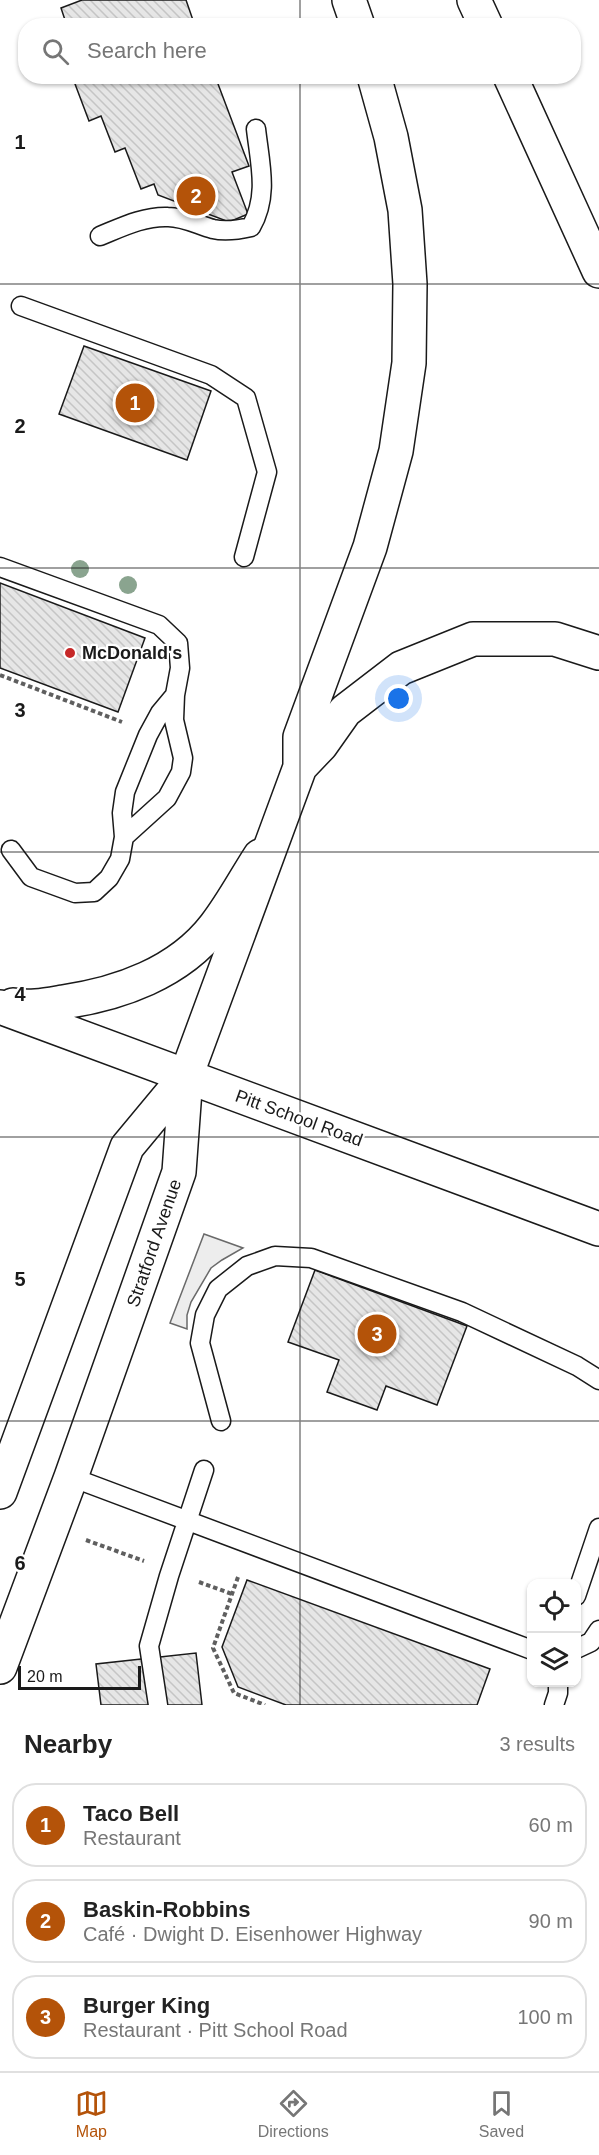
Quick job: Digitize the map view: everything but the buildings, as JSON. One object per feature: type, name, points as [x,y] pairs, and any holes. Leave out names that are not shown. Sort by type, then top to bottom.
[{"type":"main road","points":[[349,0],[355,18]]},
{"type":"main road","points":[[474,0],[482,18]]},
{"type":"main road","points":[[0,1492],[127,1147],[186,1076],[300,767],[300,737],[370,547],[393,462],[409,363],[410,284],[405,210],[391,136],[376,84]]},
{"type":"main road","points":[[514,84],[599,271]]},
{"type":"main road","points":[[300,767],[321,745],[345,711],[401,668],[473,639],[555,639],[599,653]]},
{"type":"main road","points":[[0,1003],[27,1007],[89,998],[139,982],[180,961],[214,927],[276,832]]},
{"type":"main road","name":"Pitt School Road","points":[[0,1007],[599,1229]]},
{"type":"main road","name":"Stratford Avenue","points":[[0,1667],[71,1476],[179,1172],[186,1076]]},
{"type":"lane","points":[[100,236],[148,218],[158,217],[190,220],[214,229],[233,231],[251,227],[259,213],[263,183],[256,129]]},
{"type":"lane","points":[[21,306],[211,375],[246,398],[267,472],[244,557]]},
{"type":"lane","points":[[0,567],[159,625],[178,643],[180,668],[175,695],[174,720],[183,758],[181,772],[167,798],[124,837]]},
{"type":"lane","points":[[11,850],[31,877],[75,892],[94,892],[109,878],[120,859],[124,837],[122,813],[125,792],[148,735],[160,713],[175,695]]},
{"type":"lane","points":[[221,1421],[200,1343],[205,1315],[218,1289],[247,1266],[275,1256],[311,1258],[462,1312],[577,1366],[599,1380]]},
{"type":"lane","points":[[158,1705],[149,1646],[204,1470]]},
{"type":"lane","points":[[71,1476],[527,1648]]},
{"type":"lane","points":[[581,1580],[599,1528]]},
{"type":"lane","points":[[581,1647],[591,1642],[599,1630]]},
{"type":"lane","points":[[554,1705],[558,1687]]},
{"type":"path","points":[[0,675],[122,722]]},
{"type":"path","points":[[238,1577],[213,1648],[234,1693],[265,1705]]},
{"type":"shaded area","points":[[204,1234],[243,1248],[211,1268],[191,1302],[187,1315],[187,1329],[170,1323]]},
{"type":"place","name":"Baskin-Robbins","points":[[196,196]]},
{"type":"place","name":"Taco Bell","points":[[135,403]]},
{"type":"place","name":"McDonald's","points":[[70,653]]},
{"type":"place","name":"Burger King","points":[[377,1334]]}]
